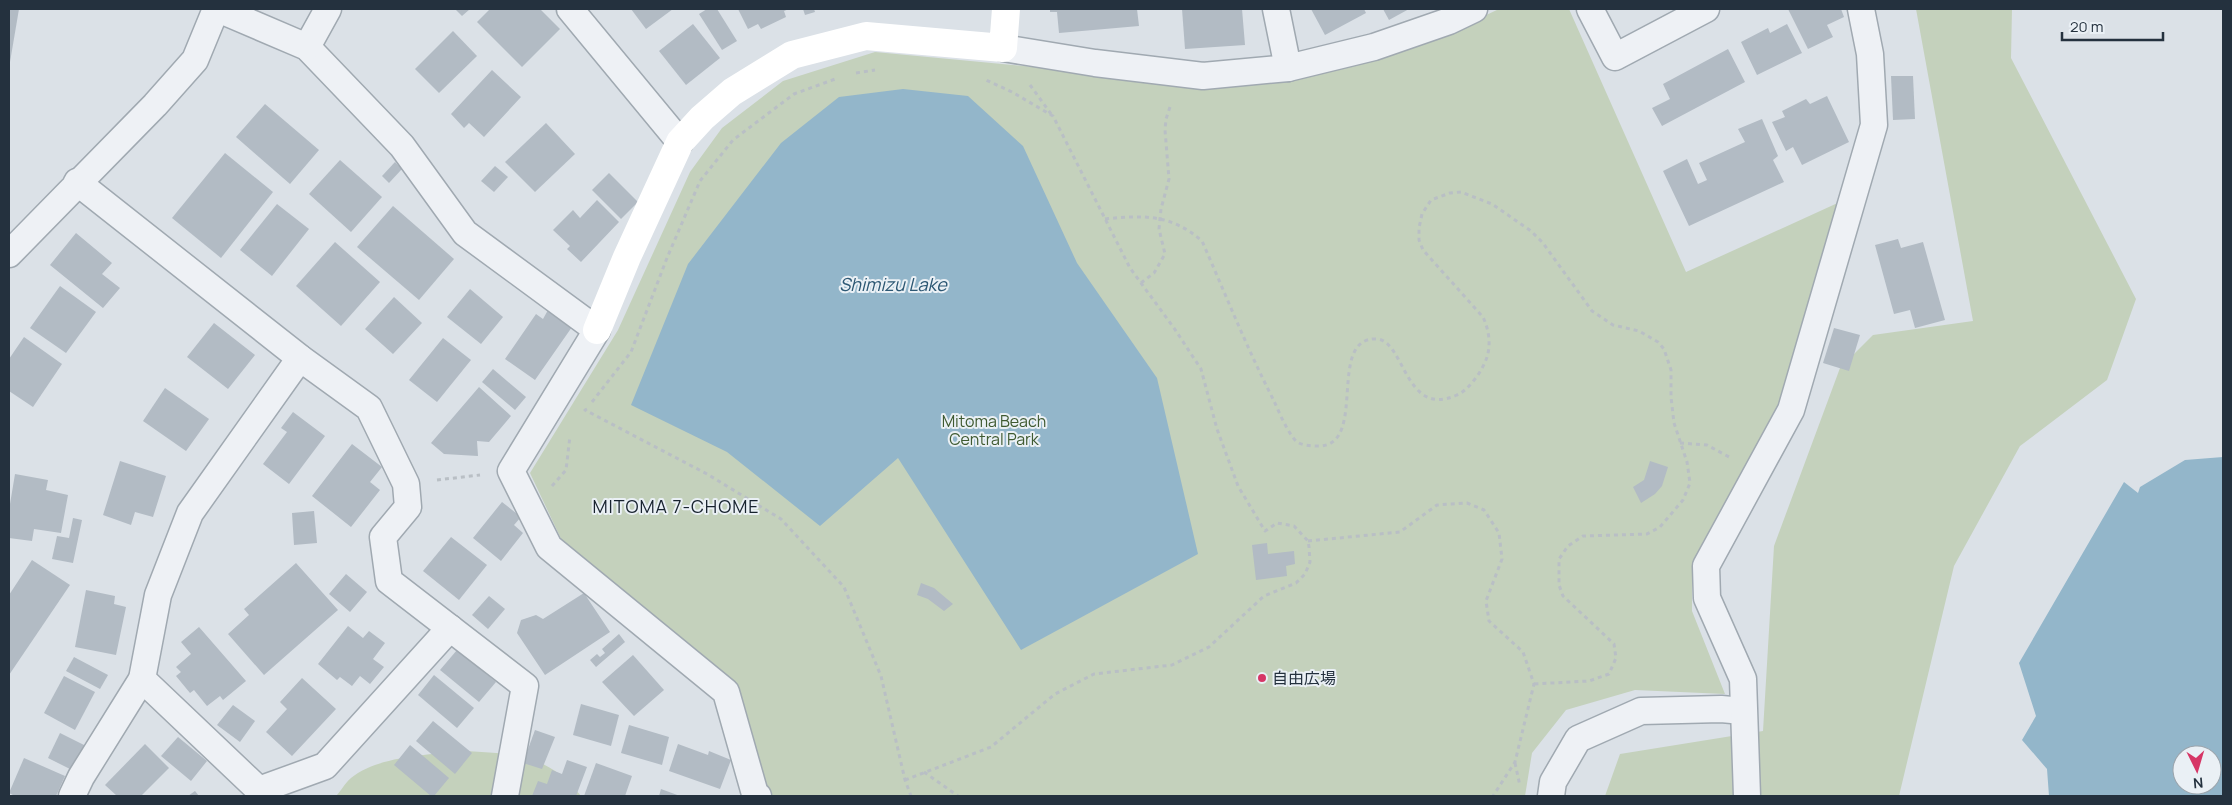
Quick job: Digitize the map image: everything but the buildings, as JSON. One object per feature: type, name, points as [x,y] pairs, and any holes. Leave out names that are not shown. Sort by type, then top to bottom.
[{"type":"street","points":[[9,254],[77,182],[155,105],[195,60],[217,9],[307,47],[402,146],[465,233],[597,330]]},
{"type":"street","points":[[307,47],[328,9]]},
{"type":"street","points":[[570,9],[680,142]]},
{"type":"street","points":[[1003,48],[1006,9]]},
{"type":"street","points":[[1276,9],[1288,68]]},
{"type":"street","points":[[758,796],[755,794],[726,692],[550,547],[511,471],[597,330],[627,257],[680,142],[702,118],[732,92],[792,55],[866,36],[1003,48],[1095,64],[1203,76],[1288,68],[1374,47],[1449,21],[1474,9]]},
{"type":"street","points":[[1590,9],[1615,57],[1706,9]]},
{"type":"street","points":[[1747,796],[1743,711],[1744,679],[1706,598],[1706,566],[1791,410],[1874,125],[1870,54],[1861,9]]},
{"type":"street","points":[[77,182],[300,358],[369,408],[406,484],[408,507],[382,537],[389,581],[525,686],[505,796]]},
{"type":"street","points":[[72,796],[81,777],[142,679],[158,595],[190,513],[300,358]]},
{"type":"street","points":[[142,679],[259,790],[326,766],[450,628]]},
{"type":"street","points":[[1551,796],[1553,782],[1578,739],[1641,711],[1722,709],[1743,711]]},
{"type":"path","points":[[581,417],[631,352],[666,258],[700,181],[733,140],[794,94],[847,75],[881,69]]},
{"type":"path","points":[[1141,283],[1154,273],[1165,254],[1164,242],[1160,234],[1160,219],[1169,179],[1165,142],[1166,119],[1175,92],[1175,73]]},
{"type":"path","points":[[905,780],[991,747],[1055,694],[1094,674],[1172,665],[1208,647],[1264,596],[1296,584],[1305,574],[1310,562],[1308,541],[1294,526],[1277,524],[1265,531],[1238,486],[1217,428],[1201,369],[1130,268],[1053,116],[1012,92],[980,78]]},
{"type":"path","points":[[1105,219],[1148,216],[1185,228],[1202,241],[1260,375],[1296,442],[1318,446],[1328,445],[1337,440],[1345,417],[1353,354],[1365,342],[1377,339],[1388,345],[1418,391],[1434,400],[1451,398],[1463,393],[1481,369],[1489,348],[1487,326],[1483,317],[1423,250],[1419,240],[1422,214],[1431,200],[1450,192],[1461,192],[1492,204],[1531,231],[1543,243],[1592,312],[1613,325],[1639,331],[1658,342],[1664,349],[1671,370],[1670,397],[1674,423],[1687,462],[1690,483],[1683,500],[1660,527],[1647,534],[1583,536],[1568,546],[1559,559],[1559,585],[1563,596],[1614,644],[1616,658],[1609,674],[1589,681],[1534,684]]},
{"type":"path","points":[[585,410],[707,474],[781,519],[844,587],[881,676],[905,780],[911,796]]},
{"type":"path","points":[[526,501],[546,491],[566,470],[570,446],[569,437],[573,430]]},
{"type":"path","points":[[1680,444],[1707,444],[1758,473]]},
{"type":"path","points":[[406,484],[511,471]]},
{"type":"path","points":[[1308,541],[1400,532],[1437,505],[1467,503],[1484,510],[1499,533],[1502,559],[1486,601],[1489,621],[1523,652],[1534,684],[1515,762],[1493,796]]},
{"type":"path","points":[[1515,762],[1520,787],[1523,792]]},
{"type":"path","points":[[924,772],[958,796]]},
{"type":"green space","name":"Mitoma Beach Central Park","points":[[1499,9],[1569,9],[1686,272],[1842,201],[1782,407],[1692,571],[1692,611],[1725,694],[1635,690],[1566,710],[1532,753],[1525,796],[766,796],[739,694],[563,543],[530,473],[618,330],[690,172],[722,128],[783,81],[875,52],[1215,84],[1324,73],[1448,33]]},
{"type":"green space","points":[[1916,9],[2012,9],[2011,58],[2136,299],[2107,380],[2020,446],[1954,566],[1899,796],[1605,796],[1620,754],[1763,731],[1774,546],[1840,368],[1873,335],[1973,321]]},
{"type":"green space","points":[[466,751],[515,755],[543,764],[569,782],[581,796],[336,796],[351,778],[375,765],[406,757]]},
{"type":"water","name":"Shimizu Lake","points":[[903,89],[968,96],[1023,146],[1077,263],[1157,378],[1198,554],[1021,650],[898,458],[820,526],[727,452],[631,405],[688,264],[781,143],[839,97]]},
{"type":"water","points":[[2223,457],[2223,796],[2049,796],[2047,769],[2022,740],[2036,716],[2019,663],[2124,482],[2138,493],[2140,487],[2185,460]]},
{"type":"place","name":"自由広場","points":[[1262,678]]},
{"type":"district","name":"MITOMA 7-CHOME","points":[[676,506]]}]
